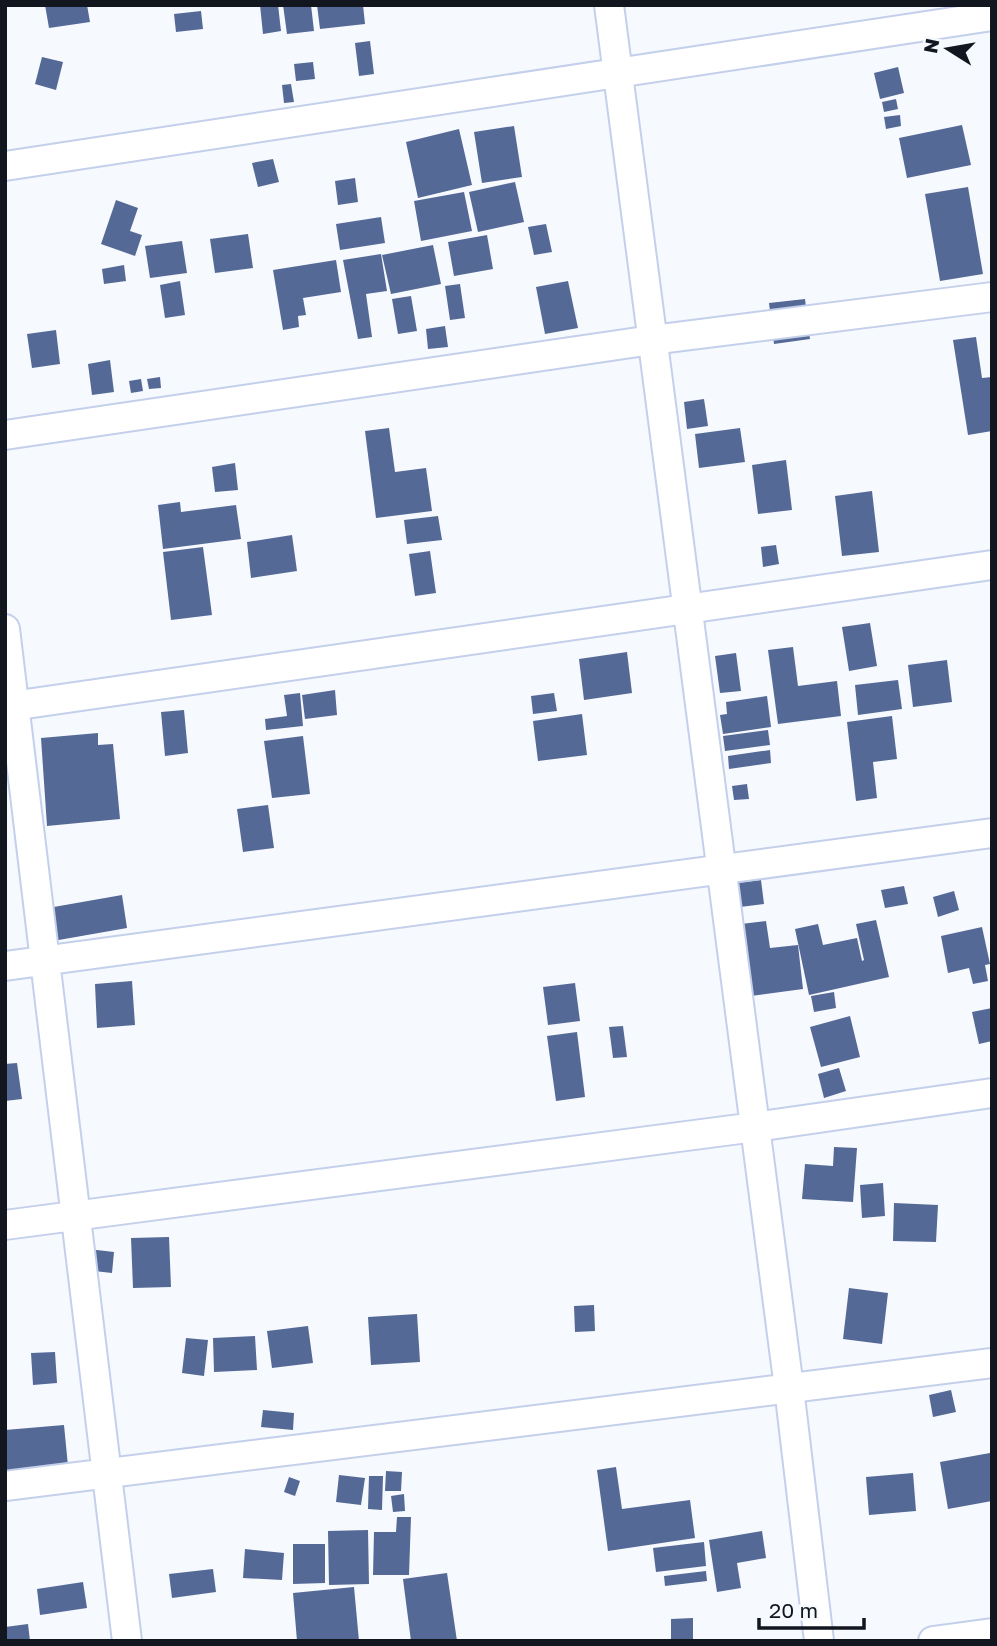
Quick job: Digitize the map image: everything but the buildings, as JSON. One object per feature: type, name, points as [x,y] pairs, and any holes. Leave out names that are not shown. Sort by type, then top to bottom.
[{"type":"street","points":[[609,5],[789,1388],[818,1641]]},
{"type":"street","points":[[5,166],[992,16]]},
{"type":"street","points":[[5,435],[652,340],[992,297]]},
{"type":"street","points":[[10,706],[992,565]]},
{"type":"street","points":[[5,629],[10,706],[46,961],[127,1641]]},
{"type":"street","points":[[5,966],[992,833]]},
{"type":"street","points":[[5,1224],[755,1127],[992,1093]]},
{"type":"street","points":[[5,1486],[992,1363]]},
{"type":"street","points":[[933,1641],[992,1633]]}]
